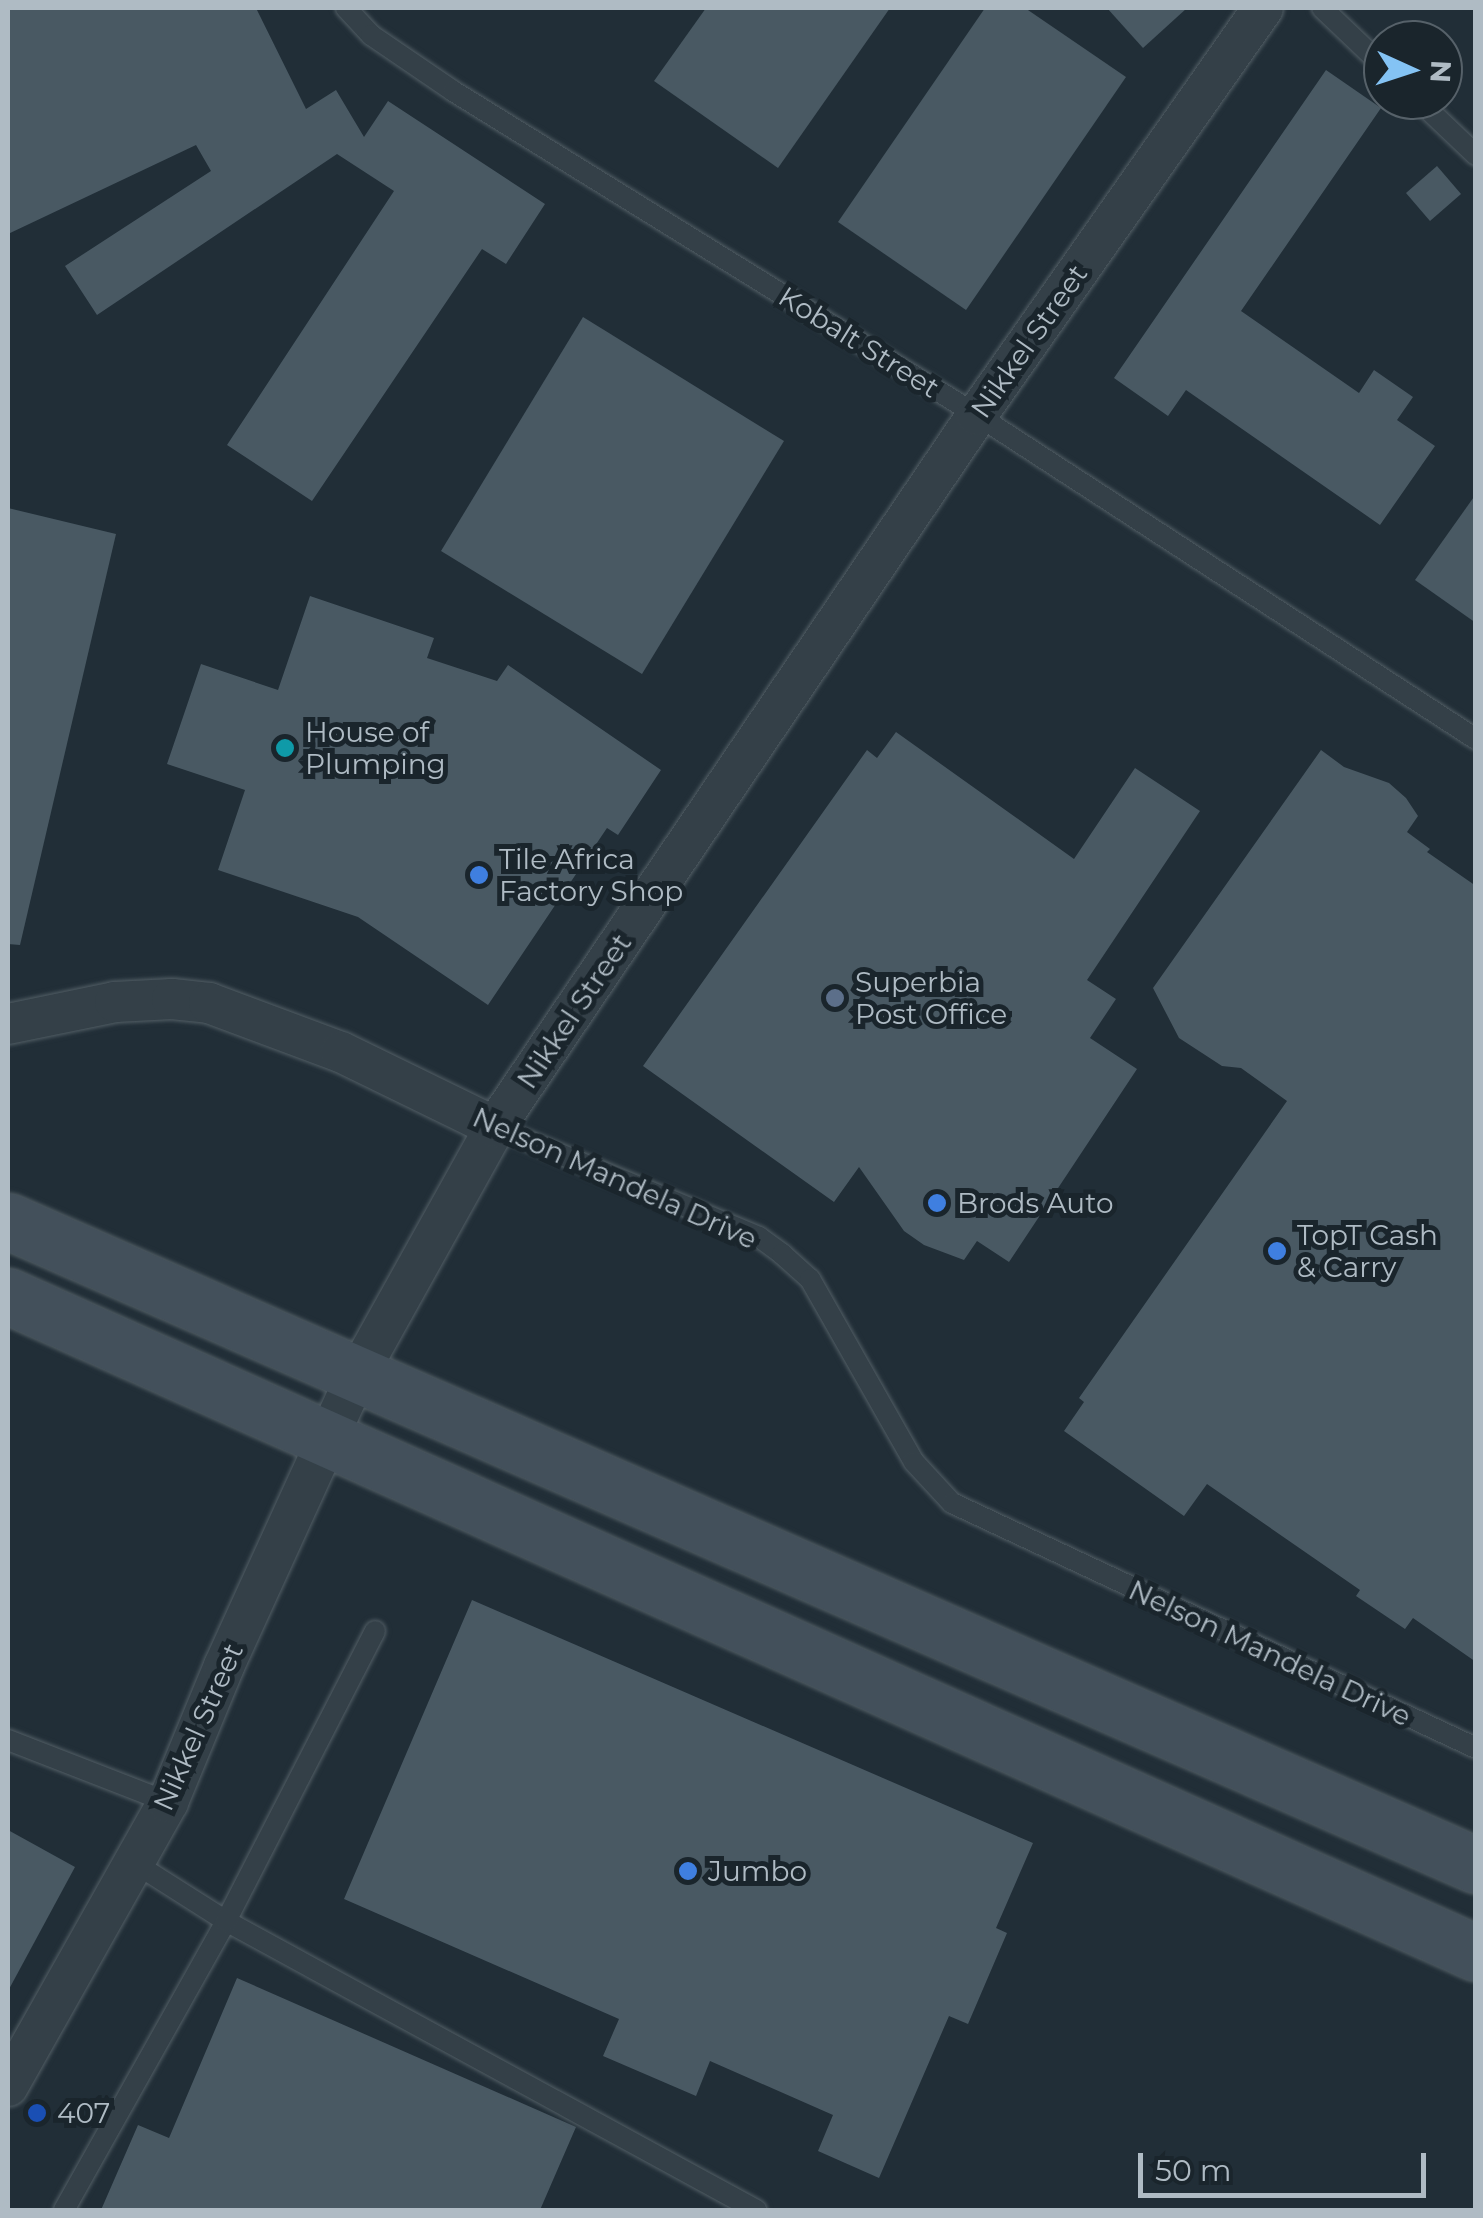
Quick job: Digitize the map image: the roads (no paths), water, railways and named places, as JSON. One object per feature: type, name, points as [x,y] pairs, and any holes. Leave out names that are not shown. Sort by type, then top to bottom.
[{"type":"main road","points":[[8,1221],[356,1377],[1476,1865]]},
{"type":"main road","points":[[8,1296],[1476,1953]]},
{"type":"street","name":"Nikkel Street","points":[[8,2086],[168,1802],[356,1377],[496,1127],[977,415],[1263,8]]},
{"type":"street","name":"Nelson Mandela Drive","points":[[8,1024],[115,1002],[172,999],[209,1003],[342,1052],[496,1127]]},
{"type":"lane","name":"Kobalt Street","points":[[346,8],[370,35],[453,90],[977,415],[1476,739]]},
{"type":"lane","points":[[1322,8],[1363,47]]},
{"type":"lane","points":[[1439,120],[1476,154]]},
{"type":"lane","name":"Nelson Mandela Drive","points":[[496,1127],[758,1238],[782,1254],[810,1279],[914,1462],[952,1504],[1476,1748]]},
{"type":"lane","points":[[64,2210],[226,1921],[376,1631]]},
{"type":"lane","points":[[8,1740],[168,1802]]},
{"type":"lane","points":[[133,1862],[226,1921],[756,2210]]},
{"type":"place","name":"House of Plumping","points":[[285,748]]},
{"type":"place","name":"Tile Africa Factory Shop","points":[[479,875]]},
{"type":"place","name":"Superbia Post Office","points":[[835,998]]},
{"type":"place","name":"Brods Auto","points":[[937,1203]]},
{"type":"place","name":"TopT Cash & Carry","points":[[1277,1251]]},
{"type":"place","name":"Jumbo","points":[[688,1871]]},
{"type":"place","name":"407","points":[[37,2113]]}]
